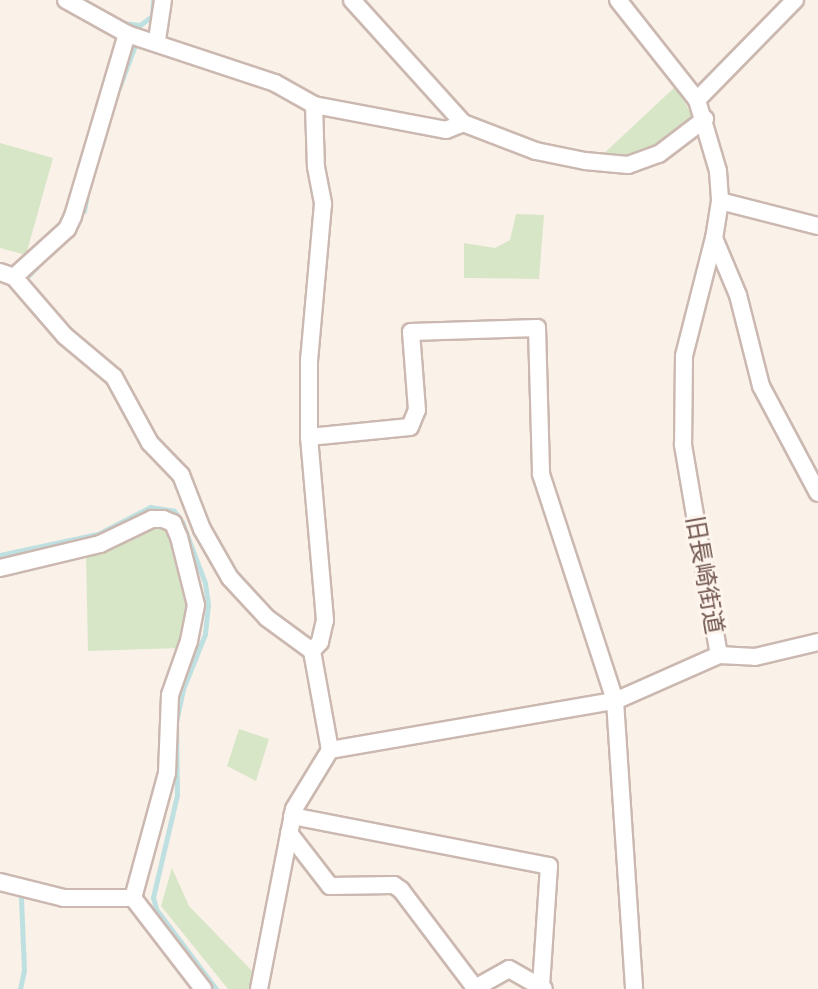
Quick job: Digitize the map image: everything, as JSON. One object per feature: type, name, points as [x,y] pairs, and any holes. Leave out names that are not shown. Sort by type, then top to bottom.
[{"type":"street","points":[[66,0],[127,34],[156,40],[275,83],[314,105],[446,130],[463,123]]},
{"type":"street","points":[[156,40],[163,0]]},
{"type":"street","points":[[352,0],[463,123],[536,151],[628,166],[659,154],[705,119]]},
{"type":"street","name":"旧長崎街道","points":[[330,750],[615,701],[719,655],[683,445],[684,356],[714,238],[720,201],[718,171],[705,119],[697,100],[618,0]]},
{"type":"street","points":[[697,100],[795,0]]},
{"type":"street","points":[[127,34],[74,216],[67,229],[7,275],[65,336],[122,387],[150,443],[181,475],[202,529],[230,578],[268,618],[312,651],[330,750],[291,825],[260,989]]},
{"type":"street","points":[[312,651],[320,642],[325,620],[324,579],[309,437],[309,360],[323,204],[316,167],[314,105]]},
{"type":"street","points":[[720,201],[818,226]]},
{"type":"street","points":[[714,238],[738,295],[761,386],[818,493]]},
{"type":"street","points":[[309,437],[410,427],[417,410],[411,332],[537,328],[541,474],[615,701],[634,989]]},
{"type":"street","points":[[0,568],[100,544],[152,519],[173,523],[179,537],[193,583],[194,621],[170,695],[167,773],[133,898]]},
{"type":"street","points":[[179,537],[202,529]]},
{"type":"street","points":[[719,655],[755,657],[818,642]]},
{"type":"street","points":[[291,825],[549,866],[543,988],[509,969],[475,988],[401,890],[394,885],[330,886],[291,825]]},
{"type":"street","points":[[0,882],[64,898],[133,898]]},
{"type":"street","points":[[133,898],[203,989]]},
{"type":"green space","points":[[676,86],[693,117],[653,151],[629,158],[599,158]]},
{"type":"green space","points":[[0,143],[53,158],[26,255],[0,248]]},
{"type":"green space","points":[[516,214],[544,215],[539,279],[464,278],[464,243],[495,248],[510,240]]},
{"type":"green space","points":[[154,526],[169,529],[190,589],[191,620],[181,648],[88,651],[86,555],[128,542]]},
{"type":"green space","points":[[239,729],[269,739],[256,781],[227,766]]},
{"type":"green space","points":[[172,868],[189,906],[256,975],[251,989],[228,989],[161,906]]},
{"type":"waterway","points":[[122,23],[140,25],[152,16],[153,0]]},
{"type":"waterway","points":[[119,88],[135,45]]},
{"type":"waterway","points":[[84,211],[87,194]]},
{"type":"waterway","points":[[27,277],[37,267]]},
{"type":"waterway","points":[[0,555],[98,534],[150,507],[174,511],[182,522],[205,583],[208,605],[205,634],[183,689],[176,722],[177,795],[153,897],[156,909],[216,989]]},
{"type":"waterway","points":[[20,989],[24,970],[21,898]]}]
